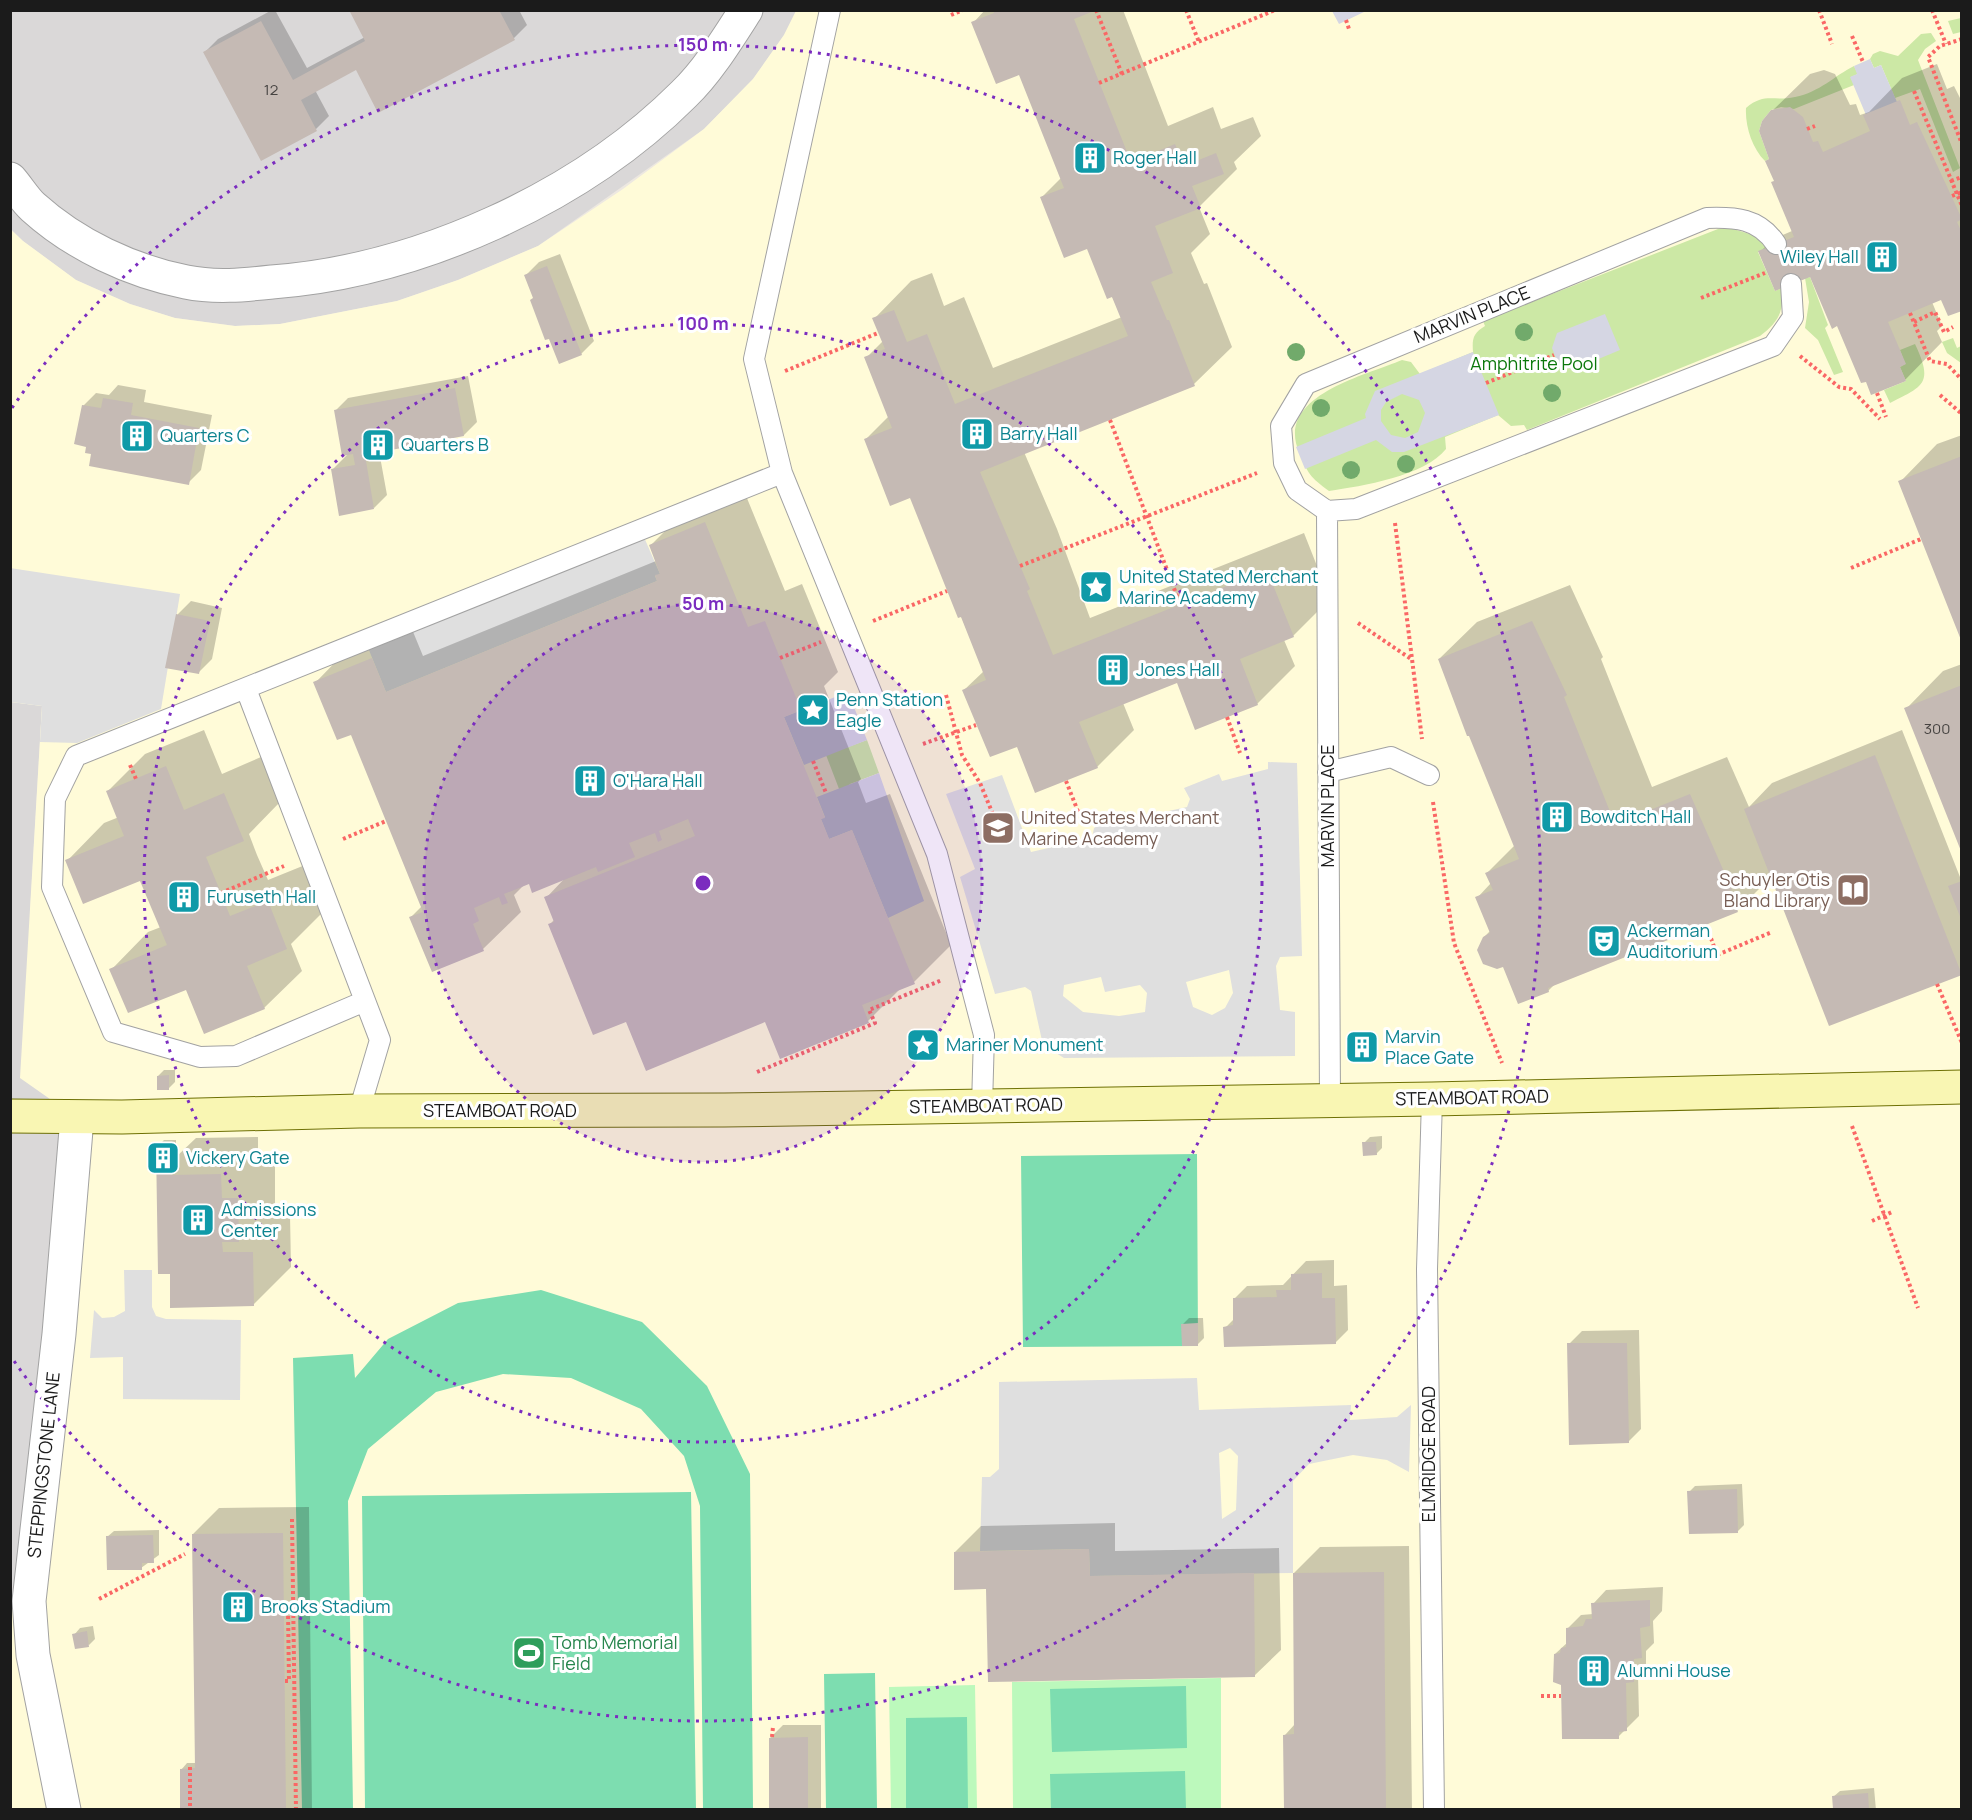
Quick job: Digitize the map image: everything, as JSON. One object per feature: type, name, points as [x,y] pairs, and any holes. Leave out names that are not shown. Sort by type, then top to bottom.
[{"type":"street","points":[[10,179],[33,207],[94,250],[135,268],[187,282],[227,286],[314,279],[376,267],[508,218],[629,142],[686,93],[746,10]]},
{"type":"street","name":"STEAMBOAT ROAD","points":[[10,1116],[77,1118],[360,1111],[601,1111],[982,1106],[1962,1088]]},
{"type":"street","name":"STEPPINGSTONE LANE","points":[[64,1809],[33,1655],[29,1601],[59,1334],[77,1118]]},
{"type":"lane","points":[[830,10],[754,359],[782,473],[938,854],[984,1035],[982,1106]]},
{"type":"lane","name":"MARVIN PLACE","points":[[1330,1101],[1327,511],[1297,490],[1284,463],[1281,426],[1306,384],[1707,218],[1740,217],[1769,234],[1776,244]]},
{"type":"lane","points":[[1327,511],[1356,509],[1773,346],[1793,317],[1791,284]]},
{"type":"lane","points":[[365,1001],[236,1056],[200,1057],[113,1032],[52,887],[55,799],[76,756],[782,473]]},
{"type":"lane","points":[[246,689],[380,1040],[360,1111]]},
{"type":"lane","points":[[1328,772],[1391,757],[1428,775]]},
{"type":"lane","name":"ELMRIDGE ROAD","points":[[1432,1099],[1428,1269],[1434,1809]]},
{"type":"path","points":[[951,15],[963,10]]},
{"type":"path","points":[[1096,10],[1122,74]]},
{"type":"path","points":[[1186,10],[1199,42]]},
{"type":"path","points":[[1099,83],[1275,10]]},
{"type":"path","points":[[1819,10],[1832,44]]},
{"type":"path","points":[[1932,10],[1946,44]]},
{"type":"path","points":[[1346,20],[1349,29]]},
{"type":"path","points":[[1852,36],[1863,62]]},
{"type":"path","points":[[1962,39],[1946,44],[1928,57],[1962,144]]},
{"type":"path","points":[[1914,91],[1962,206]]},
{"type":"path","points":[[1807,129],[1815,126]]},
{"type":"path","points":[[1951,181],[1962,177]]},
{"type":"path","points":[[1701,298],[1775,269]]},
{"type":"path","points":[[1914,322],[1935,312],[1944,332],[1953,327]]},
{"type":"path","points":[[1910,313],[1930,361],[1947,364],[1962,380]]},
{"type":"path","points":[[759,381],[878,333]]},
{"type":"path","points":[[1778,338],[1839,387],[1851,389],[1880,419]]},
{"type":"path","points":[[1486,383],[1554,355]]},
{"type":"path","points":[[1876,393],[1886,417]]},
{"type":"path","points":[[1940,395],[1962,414]]},
{"type":"path","points":[[1110,420],[1180,604]]},
{"type":"path","points":[[1020,566],[1284,463]]},
{"type":"path","points":[[1851,568],[1921,539]]},
{"type":"path","points":[[780,658],[947,591]]},
{"type":"path","points":[[1328,603],[1412,659]]},
{"type":"path","points":[[946,695],[962,755],[980,783],[1002,836]]},
{"type":"path","points":[[1227,717],[1240,753]]},
{"type":"path","points":[[897,754],[976,725]]},
{"type":"path","points":[[813,761],[825,793]]},
{"type":"path","points":[[1066,781],[1079,814]]},
{"type":"path","points":[[343,839],[386,821]]},
{"type":"path","points":[[221,893],[309,856]]},
{"type":"path","points":[[1707,927],[1717,955],[1772,932]]},
{"type":"path","points":[[750,1075],[875,1023],[869,1010],[942,980]]},
{"type":"path","points":[[1937,984],[1962,1043]]},
{"type":"path","points":[[1839,1092],[1918,1308]]},
{"type":"path","points":[[1872,1221],[1892,1212]]},
{"type":"path","points":[[292,1519],[296,1809]]},
{"type":"path","points":[[99,1599],[185,1554]]},
{"type":"path","points":[[285,1681],[289,1681],[288,1610],[294,1610]]},
{"type":"path","points":[[1541,1696],[1561,1695]]},
{"type":"path","points":[[772,1737],[773,1727]]},
{"type":"path","points":[[190,1767],[190,1809]]},
{"type":"shaded area","points":[[10,11],[796,11],[784,35],[753,79],[704,129],[538,246],[458,280],[397,301],[280,324],[235,326],[175,318],[130,304],[76,280],[23,241],[11,229]]},
{"type":"shaded area","name":"United States Merchant Marine Academy","points":[[796,11],[1961,11],[1961,1809],[11,1809],[11,1601],[29,1601],[77,1118],[20,1078],[42,706],[11,702],[10,229],[76,280],[130,304],[175,318],[235,326],[280,324],[397,301],[458,280],[538,246],[623,189],[704,129],[753,79],[784,35]]},
{"type":"shaded area","points":[[1332,11],[1366,11],[1339,24]]},
{"type":"shaded area","points":[[1870,59],[1874,68],[1881,65],[1897,102],[1866,115],[1850,77],[1857,74],[1854,66]]},
{"type":"shaded area","points":[[1605,314],[1620,350],[1572,370],[1557,361],[1552,348],[1557,333]]},
{"type":"shaded area","points":[[1473,352],[1499,415],[1404,452],[1392,452],[1376,440],[1305,469],[1296,447],[1366,418],[1365,414],[1375,391]],"holes":[[[1402,394],[1419,400],[1425,413],[1418,432],[1405,438],[1391,435],[1381,421],[1381,410],[1386,402]]]},
{"type":"shaded area","points":[[637,521],[660,574],[655,576],[657,581],[386,692],[362,633]]},
{"type":"shaded area","points":[[10,568],[180,594],[161,709],[77,743],[40,742],[42,706],[11,702]]},
{"type":"shaded area","points":[[848,692],[867,740],[804,765],[784,717]]},
{"type":"shaded area","points":[[11,702],[42,706],[30,913],[77,1118],[29,1601],[11,1601]]},
{"type":"shaded area","points":[[1268,762],[1297,763],[1302,956],[1280,957],[1276,966],[1280,1010],[1295,1012],[1295,1056],[1064,1058],[1043,1045],[1031,991],[1025,987],[995,994],[960,877],[975,869],[946,794],[1002,775],[1031,852],[1092,838],[1094,828],[1125,811],[1127,820],[1187,807],[1190,799],[1184,788],[1219,774],[1222,781],[1268,769]],"holes":[[[1229,970],[1233,993],[1225,1008],[1212,1015],[1193,1007],[1186,982]],[[1101,977],[1105,992],[1140,985],[1147,993],[1145,1012],[1119,1016],[1083,1012],[1063,996],[1064,985]]]},
{"type":"shaded area","points":[[879,773],[924,901],[888,918],[852,830],[829,839],[821,819],[825,817],[817,797]]},
{"type":"shaded area","points":[[124,1270],[152,1270],[152,1307],[156,1316],[166,1319],[241,1320],[240,1400],[123,1399],[123,1357],[90,1358],[94,1310],[102,1318],[114,1317],[125,1311]]},
{"type":"shaded area","points":[[1197,1378],[1199,1410],[1351,1405],[1350,1420],[1397,1417],[1411,1405],[1409,1472],[1387,1460],[1353,1455],[1309,1464],[1293,1481],[1293,1573],[1090,1576],[1089,1549],[980,1551],[982,1477],[990,1477],[999,1469],[999,1382]],"holes":[[[1230,1448],[1238,1456],[1236,1510],[1222,1519],[1219,1453]]]},
{"type":"green space","points":[[1961,18],[1961,32],[1953,34],[1948,21]]},
{"type":"green space","points":[[1931,33],[1936,41],[1925,49],[1918,60],[1960,168],[1953,172],[1920,89],[1895,98],[1881,65],[1874,68],[1870,59],[1873,54],[1880,51],[1898,56],[1921,34]]},
{"type":"green space","points":[[1854,66],[1858,74],[1851,77],[1854,85],[1794,109],[1781,107],[1771,110],[1762,121],[1759,131],[1769,159],[1765,161],[1756,150],[1750,136],[1746,108],[1759,100],[1804,95]]},
{"type":"green space","name":"Amphitrite Pool","points":[[1730,228],[1756,236],[1766,248],[1758,252],[1775,291],[1782,288],[1779,315],[1772,326],[1760,336],[1527,430],[1524,425],[1511,426],[1498,415],[1445,437],[1446,449],[1436,458],[1424,466],[1392,478],[1329,491],[1307,470],[1299,452],[1295,433],[1300,416],[1311,402],[1327,391],[1346,381],[1402,360],[1411,362],[1420,374],[1473,352],[1474,337],[1485,326],[1483,321],[1718,229]]},
{"type":"green space","points":[[1810,277],[1828,325],[1825,328],[1843,372],[1834,375],[1818,340],[1805,328],[1809,302],[1805,278]]},
{"type":"green space","points":[[1953,338],[1957,348],[1961,346],[1961,363],[1947,353],[1942,342]]},
{"type":"green space","points":[[1915,344],[1924,368],[1922,382],[1890,403],[1884,390],[1906,381],[1900,367],[1905,364],[1900,350]]},
{"type":"green space","points":[[867,740],[879,773],[850,784],[841,794],[826,755]]},
{"type":"green space","points":[[1197,1154],[1198,1346],[1023,1347],[1021,1156]]},
{"type":"green space","points":[[541,1290],[642,1322],[707,1386],[750,1474],[753,1809],[703,1809],[700,1506],[684,1456],[641,1409],[571,1378],[503,1374],[436,1392],[368,1449],[348,1501],[353,1809],[302,1809],[293,1358],[353,1354],[355,1378],[388,1339],[458,1303]]},
{"type":"green space","name":"Tomb Memorial Field","points":[[691,1492],[696,1809],[365,1809],[362,1496]]},
{"type":"green space","points":[[875,1673],[877,1809],[826,1809],[824,1674]]},
{"type":"green space","points":[[1221,1678],[1221,1809],[1013,1809],[1012,1682]]},
{"type":"green space","points":[[975,1685],[977,1809],[891,1809],[889,1687]]},
{"type":"green space","points":[[1186,1686],[1187,1748],[1052,1752],[1050,1689]]},
{"type":"green space","points":[[967,1717],[968,1809],[906,1809],[906,1718]]},
{"type":"green space","points":[[1185,1771],[1186,1809],[1051,1809],[1050,1774]]},
{"type":"building","points":[[349,10],[499,10],[515,40],[378,113],[356,70],[301,100],[317,131],[261,161],[203,52],[261,21],[293,80],[365,41]]},
{"type":"building","points":[[993,10],[1094,11],[1074,19],[1131,162],[1175,144],[1184,166],[1216,153],[1224,174],[1192,186],[1201,208],[1155,226],[1173,273],[1151,282],[1195,386],[980,472],[1030,589],[1027,591],[1053,655],[1267,570],[1294,637],[1240,659],[1258,705],[1195,730],[1177,683],[1079,722],[1098,768],[1035,793],[1017,747],[990,757],[962,690],[986,680],[961,617],[958,618],[910,498],[890,506],[864,439],[892,428],[864,357],[885,349],[872,318],[894,310],[907,342],[927,334],[955,404],[1128,336],[1112,297],[1107,299],[1087,249],[1064,258],[1040,197],[1064,188],[1019,75],[996,84],[971,22],[994,13]]},
{"type":"building","name":"Wiley Hall","points":[[1900,100],[1910,125],[1917,122],[1962,219],[1957,222],[1962,233],[1962,311],[1948,316],[1941,300],[1888,322],[1906,364],[1900,367],[1906,381],[1871,395],[1866,382],[1861,383],[1837,326],[1832,329],[1810,277],[1775,291],[1758,251],[1794,237],[1771,182],[1774,181],[1765,161],[1769,159],[1759,131],[1762,121],[1771,110],[1790,107],[1803,117],[1813,142],[1818,141],[1823,152],[1870,131],[1863,115]]},
{"type":"building","points":[[547,266],[582,355],[559,364],[549,339],[545,340],[530,300],[533,298],[524,275]]},
{"type":"building","name":"Quarters B","points":[[455,388],[464,436],[365,455],[374,509],[339,516],[331,469],[355,465],[353,454],[342,456],[334,410]]},
{"type":"building","name":"Quarters C","points":[[103,398],[133,403],[131,415],[199,428],[189,485],[89,466],[91,454],[85,453],[86,447],[74,444],[82,405],[101,408]]},
{"type":"building","points":[[1962,456],[1962,640],[1961,640],[1898,481]]},
{"type":"building","name":"O'Hara Hall","points":[[705,522],[748,627],[765,621],[801,710],[784,717],[825,818],[821,819],[829,839],[852,830],[915,984],[862,1005],[869,1023],[780,1059],[765,1022],[646,1071],[626,1022],[593,1035],[548,924],[554,922],[544,897],[695,836],[688,819],[659,831],[662,840],[658,842],[655,833],[629,843],[635,857],[598,872],[596,867],[532,893],[529,884],[504,894],[508,903],[502,905],[499,897],[474,908],[479,921],[473,924],[484,951],[432,972],[409,917],[423,912],[351,735],[337,740],[313,682],[372,658],[386,692],[657,581],[655,575],[660,574],[649,545]]},
{"type":"building","points":[[176,614],[210,621],[199,674],[165,668]]},
{"type":"building","name":"Bowditch Hall","points":[[1532,621],[1567,695],[1564,697],[1615,824],[1690,794],[1732,890],[1728,891],[1738,912],[1548,988],[1549,992],[1518,1004],[1503,967],[1497,969],[1483,964],[1477,950],[1483,937],[1490,933],[1475,897],[1493,890],[1485,873],[1519,859],[1469,736],[1467,736],[1438,659]]},
{"type":"building","points":[[1962,685],[1962,851],[1961,851],[1904,708]]},
{"type":"building","name":"Schuyler Otis Bland Library","points":[[1875,755],[1962,975],[1829,1026],[1744,809]]},
{"type":"building","name":"Furuseth Hall","points":[[166,766],[184,810],[224,793],[244,841],[206,857],[230,916],[268,901],[287,949],[247,966],[265,1009],[204,1034],[186,990],[128,1013],[109,969],[167,945],[140,881],[83,904],[65,860],[124,836],[106,791]]},
{"type":"building","points":[[1962,881],[1962,919],[1961,919],[1948,886]]},
{"type":"building","name":"Marvin Place Gate","points":[[1354,1040],[1369,1040],[1369,1054],[1355,1054]]},
{"type":"building","points":[[169,1075],[169,1090],[157,1090],[157,1076]]},
{"type":"building","points":[[1362,1142],[1376,1142],[1377,1155],[1363,1156]]},
{"type":"building","name":"Admissions Center","points":[[156,1145],[171,1145],[171,1175],[221,1174],[222,1198],[238,1198],[239,1242],[222,1242],[223,1252],[253,1252],[254,1306],[170,1308],[170,1274],[158,1274]]},
{"type":"building","points":[[1322,1273],[1322,1298],[1335,1298],[1336,1344],[1224,1347],[1223,1327],[1233,1325],[1233,1298],[1277,1297],[1276,1290],[1291,1290],[1291,1274]]},
{"type":"building","points":[[1198,1323],[1198,1346],[1182,1346],[1181,1324]]},
{"type":"building","points":[[1567,1343],[1627,1343],[1629,1443],[1569,1445]]},
{"type":"building","points":[[1737,1489],[1738,1533],[1689,1534],[1687,1491]]},
{"type":"building","name":"Brooks Stadium","points":[[283,1533],[286,1809],[180,1809],[180,1769],[195,1768],[192,1534]]},
{"type":"building","points":[[153,1535],[154,1563],[142,1563],[142,1570],[107,1570],[106,1536]]},
{"type":"building","points":[[1089,1549],[1090,1576],[1254,1573],[1255,1677],[988,1682],[986,1589],[954,1590],[954,1552]]},
{"type":"building","points":[[1384,1572],[1386,1809],[1284,1809],[1283,1735],[1294,1734],[1293,1573]]},
{"type":"building","name":"Alumni House","points":[[1650,1600],[1650,1626],[1640,1628],[1642,1658],[1634,1659],[1634,1682],[1626,1683],[1627,1731],[1619,1732],[1619,1739],[1562,1739],[1561,1685],[1553,1682],[1554,1654],[1560,1653],[1561,1648],[1566,1647],[1566,1628],[1583,1626],[1586,1619],[1592,1619],[1591,1603]]},
{"type":"building","points":[[87,1631],[89,1647],[75,1649],[72,1634]]},
{"type":"building","points":[[808,1737],[808,1809],[769,1809],[769,1738]]},
{"type":"building","points":[[1868,1793],[1869,1809],[1833,1809],[1832,1796]]},
{"type":"place","name":"Roger Hall","points":[[1090,158]]},
{"type":"place","name":"Wiley Hall","points":[[1882,257]]},
{"type":"place","name":"Barry Hall","points":[[977,434]]},
{"type":"place","name":"Quarters C","points":[[137,436]]},
{"type":"place","name":"Quarters B","points":[[378,445]]},
{"type":"place","name":"United Stated Merchant Marine Academy","points":[[1096,587]]},
{"type":"place","name":"Jones Hall","points":[[1113,670]]},
{"type":"place","name":"Penn Station Eagle","points":[[813,710]]},
{"type":"place","name":"O'Hara Hall","points":[[590,781]]},
{"type":"place","name":"Bowditch Hall","points":[[1557,817]]},
{"type":"place","name":"United States Merchant Marine Academy","points":[[998,828]]},
{"type":"place","name":"Schuyler Otis Bland Library","points":[[1853,890]]},
{"type":"place","name":"Furuseth Hall","points":[[184,897]]},
{"type":"place","name":"Ackerman Auditorium","points":[[1604,941]]},
{"type":"place","name":"Mariner Monument","points":[[923,1045]]},
{"type":"place","name":"Marvin Place Gate","points":[[1362,1047]]},
{"type":"place","name":"Vickery Gate","points":[[163,1158]]},
{"type":"place","name":"Admissions Center","points":[[198,1220]]},
{"type":"place","name":"Brooks Stadium","points":[[238,1607]]},
{"type":"place","name":"Tomb Memorial Field","points":[[529,1653]]},
{"type":"place","name":"Alumni House","points":[[1594,1671]]}]
